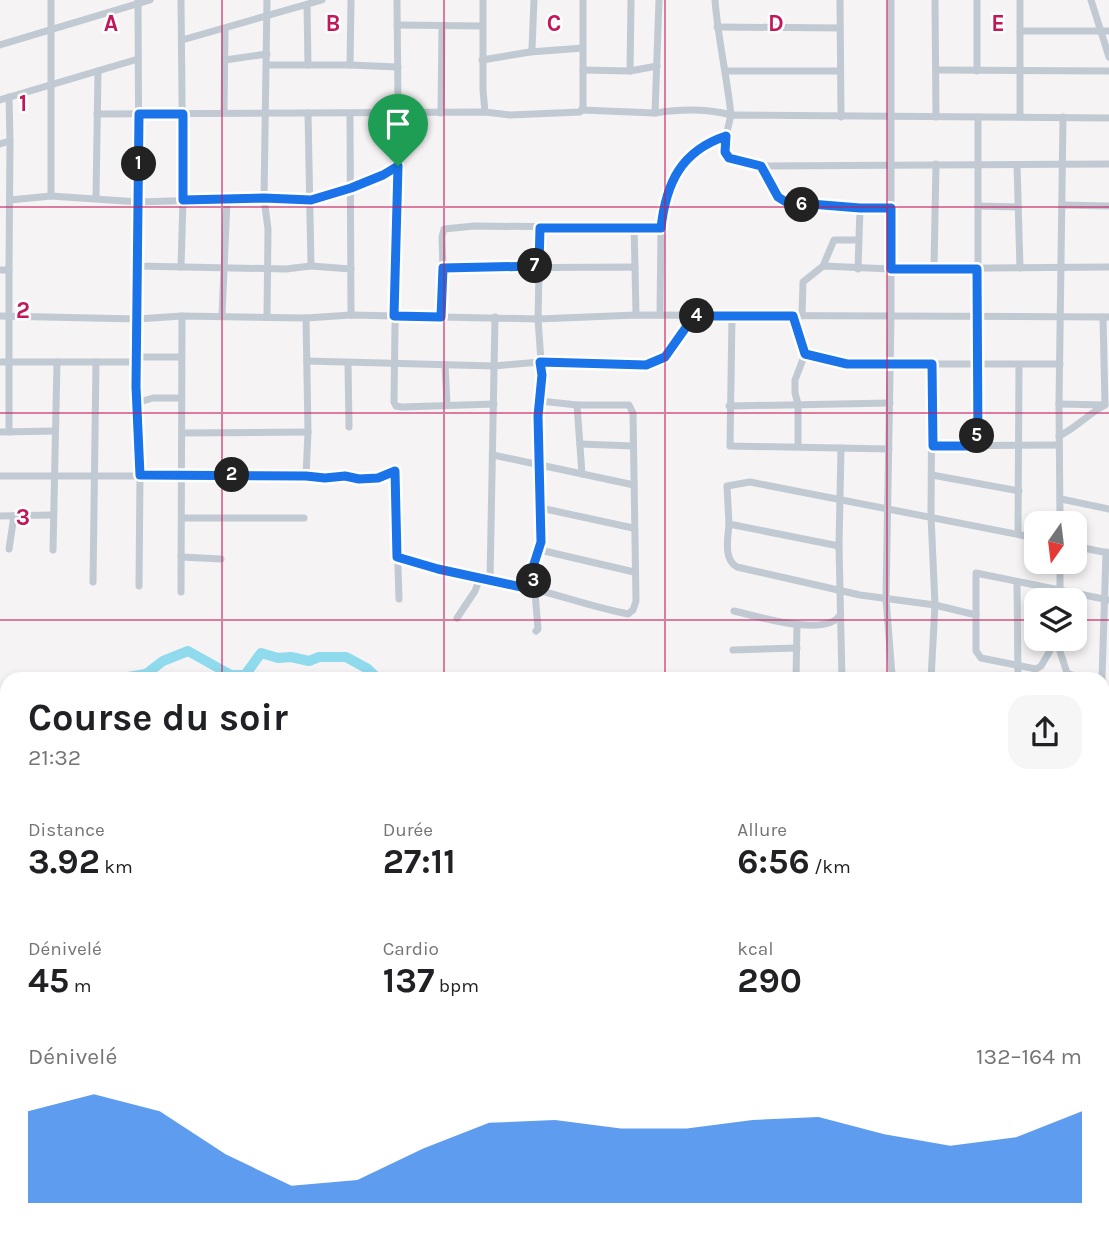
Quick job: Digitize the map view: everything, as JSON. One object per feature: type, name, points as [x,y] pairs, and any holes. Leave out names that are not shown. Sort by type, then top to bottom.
[{"type":"street","points":[[51,0],[51,196]]},
{"type":"street","points":[[0,46],[150,0]]},
{"type":"street","points":[[181,0],[181,267]]},
{"type":"street","points":[[267,0],[264,198],[268,229],[267,316]]},
{"type":"street","points":[[182,40],[322,0]]},
{"type":"street","points":[[350,65],[351,0]]},
{"type":"street","points":[[397,0],[398,166],[394,402],[396,406],[495,404]]},
{"type":"street","points":[[483,0],[485,112]]},
{"type":"street","points":[[530,52],[533,49],[534,0]]},
{"type":"street","points":[[582,110],[583,0]]},
{"type":"street","points":[[630,71],[631,0]]},
{"type":"street","points":[[654,113],[659,0]]},
{"type":"street","points":[[715,0],[717,27],[727,71],[731,116],[725,152],[729,158],[761,166],[1109,164]]},
{"type":"street","points":[[840,0],[841,117]]},
{"type":"street","points":[[891,0],[891,316],[886,599],[887,628],[894,672]]},
{"type":"street","points":[[935,0],[936,117]]},
{"type":"street","points":[[977,0],[977,71]]},
{"type":"street","points":[[1020,0],[1020,117]]},
{"type":"street","points":[[1091,0],[1105,31],[1109,57]]},
{"type":"street","points":[[138,2],[136,403],[140,475],[139,586]]},
{"type":"street","points":[[307,5],[308,65]]},
{"type":"street","points":[[397,25],[482,26]]},
{"type":"street","points":[[441,113],[442,26]]},
{"type":"street","points":[[717,27],[840,28]]},
{"type":"street","points":[[224,114],[225,29]]},
{"type":"street","points":[[1020,31],[1105,31]]},
{"type":"street","points":[[482,60],[530,52],[583,48]]},
{"type":"street","points":[[225,60],[267,54]]},
{"type":"street","points":[[0,100],[138,59]]},
{"type":"street","points":[[267,65],[398,67]]},
{"type":"street","points":[[583,70],[630,71],[657,66]]},
{"type":"street","points":[[937,70],[1109,71]]},
{"type":"street","points":[[96,198],[98,71]]},
{"type":"street","points":[[727,71],[839,71]]},
{"type":"street","points":[[9,97],[9,270],[4,316],[9,432]]},
{"type":"street","points":[[97,114],[485,112],[530,115],[582,110],[654,113],[678,109],[712,110],[731,116],[1109,118]]},
{"type":"street","points":[[308,113],[311,266]]},
{"type":"street","points":[[350,114],[351,315]]},
{"type":"street","points":[[978,117],[978,446]]},
{"type":"street","points":[[1060,511],[1059,404],[1063,117]]},
{"type":"street","points":[[660,315],[661,228],[666,200],[686,159],[713,140],[726,136]]},
{"type":"street","points":[[0,144],[10,141]]},
{"type":"street","points":[[934,268],[936,164]]},
{"type":"street","points":[[1017,165],[1020,268]]},
{"type":"street","points":[[10,200],[51,196],[139,202],[264,198],[311,200],[351,188],[398,166]]},
{"type":"street","points":[[761,166],[778,197],[786,202],[891,208]]},
{"type":"street","points":[[222,316],[227,200]]},
{"type":"street","points":[[1062,205],[1109,206]]},
{"type":"street","points":[[978,206],[1018,207]]},
{"type":"street","points":[[859,268],[860,208]]},
{"type":"street","points":[[441,317],[444,229],[474,226],[661,228]]},
{"type":"street","points":[[536,631],[533,567],[540,550],[541,508],[539,464],[542,375],[538,319],[540,228]]},
{"type":"street","points":[[634,228],[636,315]]},
{"type":"street","points":[[0,237],[9,237]]},
{"type":"street","points":[[802,316],[805,278],[823,266],[834,240],[858,240]]},
{"type":"street","points":[[136,267],[311,266],[351,269]]},
{"type":"street","points":[[823,266],[891,269],[1109,267]]},
{"type":"street","points":[[443,268],[635,267]]},
{"type":"street","points":[[0,270],[9,270]]},
{"type":"street","points":[[4,316],[137,319],[182,316],[306,318],[351,315],[538,319],[636,315],[1106,317],[1107,405]]},
{"type":"street","points":[[181,592],[182,316]]},
{"type":"street","points":[[307,361],[494,366],[540,362],[646,365],[665,357],[694,316]]},
{"type":"street","points":[[732,316],[730,446],[889,449]]},
{"type":"street","points":[[793,316],[805,354],[795,380],[798,446]]},
{"type":"street","points":[[491,580],[495,317]]},
{"type":"street","points":[[306,318],[306,476]]},
{"type":"street","points":[[805,354],[847,364],[1060,364]]},
{"type":"street","points":[[4,362],[96,362],[181,357]]},
{"type":"street","points":[[53,550],[57,362]]},
{"type":"street","points":[[93,582],[96,362]]},
{"type":"street","points":[[348,363],[349,428]]},
{"type":"street","points":[[932,364],[931,516],[935,605],[932,672]]},
{"type":"street","points":[[445,365],[447,404]]},
{"type":"street","points":[[1018,534],[1019,365]]},
{"type":"street","points":[[136,403],[153,398],[181,398]]},
{"type":"street","points":[[397,557],[438,569],[535,590],[592,607],[628,614],[633,610],[636,601],[634,413],[629,405],[576,405],[540,401]]},
{"type":"street","points":[[729,405],[890,403]]},
{"type":"street","points":[[1059,404],[1107,405]]},
{"type":"street","points":[[576,405],[582,474]]},
{"type":"street","points":[[933,446],[1019,445],[1059,440],[1089,413],[1107,405]]},
{"type":"street","points":[[0,432],[55,431]]},
{"type":"street","points":[[183,433],[308,432]]},
{"type":"street","points":[[580,444],[633,446]]},
{"type":"street","points":[[841,448],[839,546],[842,672]]},
{"type":"street","points":[[494,455],[634,485]]},
{"type":"street","points":[[0,476],[182,474],[325,478],[345,476],[359,479],[378,478],[396,472],[399,599]]},
{"type":"street","points":[[932,475],[1018,491]]},
{"type":"street","points":[[976,615],[935,605],[841,590],[731,564],[728,556],[727,486],[750,482],[1024,535]]},
{"type":"street","points":[[1061,499],[1109,509]]},
{"type":"street","points":[[541,508],[634,528]]},
{"type":"street","points":[[0,516],[53,515]]},
{"type":"street","points":[[9,549],[14,516]]},
{"type":"street","points":[[182,518],[304,517]]},
{"type":"street","points":[[729,524],[839,546]]},
{"type":"street","points":[[1087,549],[1108,553],[1103,672]]},
{"type":"street","points":[[540,550],[634,572]]},
{"type":"street","points":[[181,557],[221,559]]},
{"type":"street","points":[[1046,588],[976,573],[978,655],[987,660],[1036,669],[1050,651]]},
{"type":"street","points":[[457,618],[475,591],[480,578]]},
{"type":"street","points":[[1017,582],[1019,672]]},
{"type":"street","points":[[1087,596],[1106,599]]},
{"type":"street","points":[[734,611],[814,626],[829,624],[836,620],[840,613]]},
{"type":"street","points":[[796,672],[797,624]]},
{"type":"street","points":[[733,650],[797,649]]},
{"type":"street","points":[[1060,651],[1067,672]]},
{"type":"waterway","points":[[149,672],[163,661],[188,651],[226,672]]},
{"type":"waterway","points":[[247,672],[261,653],[278,658],[291,657],[309,661],[319,657],[346,657],[371,672]]},
{"type":"route","points":[[139,114],[183,114],[183,200],[311,200],[351,188],[398,166],[394,316],[441,317],[443,268],[539,266],[540,228],[661,228],[666,200],[686,159],[713,140],[726,136],[725,152],[729,158],[761,166],[778,197],[786,202],[891,208],[891,269],[977,269],[978,446],[933,446],[932,364],[847,364],[805,354],[793,316],[694,316],[665,357],[646,365],[540,362],[542,375],[538,416],[541,542],[533,567],[535,590],[438,569],[397,557],[395,471],[378,478],[359,479],[345,476],[140,475],[136,387],[139,114]]}]
